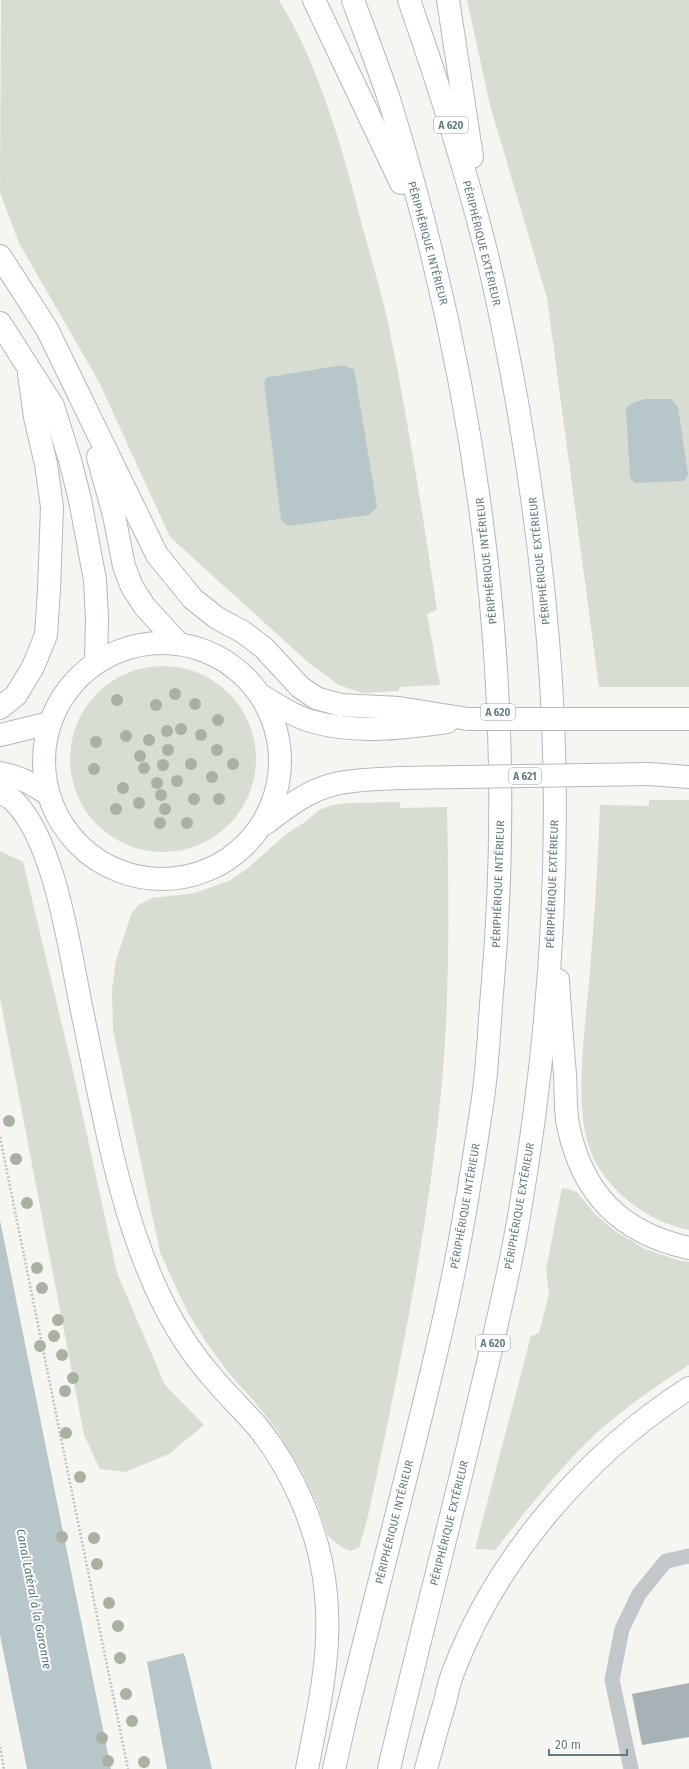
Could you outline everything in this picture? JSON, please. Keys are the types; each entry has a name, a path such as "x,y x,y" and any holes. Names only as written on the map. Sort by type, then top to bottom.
{"highway":[{"path":"314,0 377,130 431,250"},
{"name":"PÉRIPHÉRIQUE INTÉRIEUR","path":"334,1769 444,1319 469,1186 484,1093 496,951 501,845 500,743 495,640 483,523 470,437 451,334 431,250 388,97 353,0"},
{"name":"PÉRIPHÉRIQUE EXTÉRIEUR","path":"389,1769 414,1660 499,1315 517,1226 540,1077 553,909 554,812 551,682 543,590 526,452 508,351 486,253 460,156 431,61 409,0"},
{"path":"448,0 486,253"},
{"path":"0,256 47,329 157,555 193,598 217,618 243,632 264,648 300,687 316,698 399,718 689,719"},
{"path":"0,323 53,406 70,460 80,500 95,580 97,618 96,663"},
{"path":"0,708 16,695 33,667 46,635 52,507 46,464 35,417 29,369"},
{"path":"84,406 114,515 124,566 132,587 145,607 180,644"},
{"path":"151,643 180,644 204,650 226,661 246,676 262,696 274,720 279,741 281,775 274,802 262,826 239,852 211,869 178,878 145,878 112,869 84,850 62,825 48,794 44,771 44,746 50,723 61,700 73,684 96,663 122,649 151,643"},
{"path":"262,696 293,714 313,722 336,727 364,729 399,718"},
{"path":"0,735 50,723"},
{"path":"0,772 14,775 30,782 48,794"},
{"name":"A 621","path":"262,826 289,806 316,791 334,784 352,781 400,778 656,775 689,776"},
{"path":"0,793 12,799 31,824 53,876 107,1129 128,1211 147,1268 166,1309 187,1344 212,1377 257,1426 286,1469 306,1510 320,1560 326,1595 326,1647 320,1701 307,1769"},
{"path":"553,909 568,1123 573,1149 583,1174 604,1204 634,1228 668,1244 689,1248"},
{"path":"426,1769 453,1670 475,1622 493,1590 530,1533 566,1492 612,1448 667,1402 689,1388"}],"lane":[{"path":"631,1769 612,1680 622,1630 639,1594 666,1561 689,1556"}],"path":[{"path":"0,1137 128,1769"},
{"path":"0,1747 4,1769"}],"shaded area":[{"path":"1,0 279,0 307,53 329,111 348,171 386,315 409,433 437,610 427,614 440,685 399,687 399,691 362,693 339,685 310,664 170,537 99,382 19,243 0,192","holes":["343,365 354,369 267,377"]},
{"path":"467,0 689,0 689,687 599,687 547,298 490,105"},
{"path":"163,666 190,670 207,677 222,687 235,700 245,715 252,732 256,759 252,786 245,803 235,818 222,831 207,841 190,848 163,852 136,848 119,841 104,831 91,818 81,803 74,786 70,759 74,732 81,715 91,700 104,687 119,677 136,670"},
{"path":"649,800 689,800 689,1230 659,1220 644,1212 618,1192 607,1180 591,1152 583,1114 581,1092 583,1046 594,917 600,805 649,806"},
{"path":"400,802 400,808 447,807 448,950 444,1058 428,1200 401,1358 368,1516 359,1548 350,1551 343,1548 328,1536 317,1504 302,1471 278,1432 259,1407 228,1372 206,1342 187,1311 160,1252 113,1030 112,990 116,960 131,915 138,905 152,898 195,893 231,880 248,868 285,835 305,822 319,810 332,805 348,803"},
{"path":"0,851 23,862 73,1071 117,1273 165,1385 204,1425 169,1454 125,1472 100,1469 84,1435 0,998"},
{"path":"562,1188 577,1192 595,1214 615,1231 645,1249 677,1260 689,1262 689,1365 633,1403 587,1442 546,1487 495,1550 475,1549 531,1336 539,1333 549,1294 546,1270"}],"water":[{"path":"343,365 354,369 377,507 369,515 288,526 281,520 264,382 267,377"},
{"path":"645,399 671,399 678,407 688,475 684,481 635,483 630,478 626,408 633,403"},
{"name":"Canal Latéral à la Garonne","path":"0,1220 111,1769 27,1769 0,1635"},
{"path":"183,1653 185,1656 212,1769 167,1769 147,1662"}],"building":[{"path":"689,1683 689,1737 642,1745 632,1694"}]}
